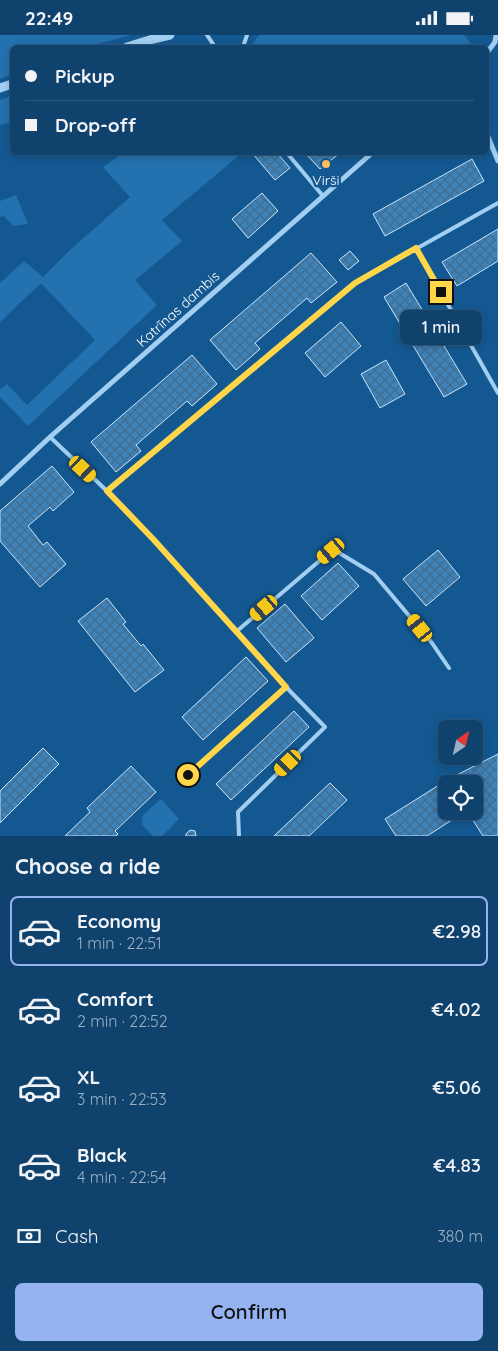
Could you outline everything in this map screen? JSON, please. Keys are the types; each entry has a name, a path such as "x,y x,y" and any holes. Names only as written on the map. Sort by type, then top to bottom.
{"street":[{"path":"133,45 170,35"},
{"path":"489,50 495,42 496,35"},
{"path":"489,139 498,161"},
{"name":"Katrīnas dambis","path":"0,484 50,437 370,155"}],"lane":[{"path":"289,155 323,196"},
{"path":"107,491 355,283 498,203"},
{"path":"416,248 498,393"},
{"path":"50,437 107,491 154,540 286,687 325,727 238,812 239,836"},
{"path":"237,631 331,551 336,551 374,574 432,643 449,668"},
{"path":"188,775 286,687"}],"shaded area":[{"path":"0,35 130,35 94,45 10,45 10,75 0,79"},
{"path":"259,35 464,35 471,44 471,45 252,45"},
{"path":"10,97 10,122 1,125 0,123 0,100"},
{"path":"120,155 240,155 162,220 182,241 135,280 157,305 28,426 0,397 0,390 7,384 27,405 95,340 41,283 0,322 0,283 24,261 43,277 70,250 130,197 103,167"},
{"path":"16,195 28,224 13,226 4,216 0,217 0,201"},
{"path":"161,799 179,819 162,836 153,836 142,825 143,815"}],"building":[{"path":"254,155 279,155 290,168 275,180"},
{"path":"307,155 338,155 320,169"},
{"path":"472,159 484,181 385,236 373,214"},
{"path":"262,193 278,211 248,238 232,219"},
{"path":"498,229 498,261 457,286 442,262"},
{"path":"350,251 359,261 348,270 339,260"},
{"path":"311,253 337,282 311,303 307,298 255,343 260,349 236,370 210,340"},
{"path":"406,283 467,384 444,397 384,297"},
{"path":"341,322 361,346 325,377 305,353"},
{"path":"192,355 217,384 192,406 187,401 136,445 141,451 116,472 91,442"},
{"path":"386,360 405,394 380,408 361,374"},
{"path":"52,466 74,492 53,511 50,507 28,526 43,545 47,542 66,564 40,587 0,541 0,511"},
{"path":"438,550 460,577 426,606 403,579"},
{"path":"338,563 359,586 322,620 301,596"},
{"path":"107,598 126,622 123,624 141,646 143,644 164,670 135,692 78,621"},
{"path":"285,604 314,638 286,662 257,628"},
{"path":"246,657 268,681 203,740 182,717"},
{"path":"294,711 309,727 231,800 216,784"},
{"path":"43,748 59,764 0,823 0,791"},
{"path":"498,754 498,836 483,836 473,820 483,820 483,775 457,775 476,765 483,765 483,762"},
{"path":"131,766 156,792 115,831 118,834 116,836 65,836 90,812 87,808"},
{"path":"330,783 347,800 309,836 274,836"},
{"path":"438,786 438,820 452,820 427,836 396,836 385,819"},
{"path":"190,830 195,831 196,836 186,836"}],"place":[{"name":"Virši","path":"326,164"}],"route":[{"path":"188,775 286,687 154,540 107,491 355,283 416,248 441,292"}]}
